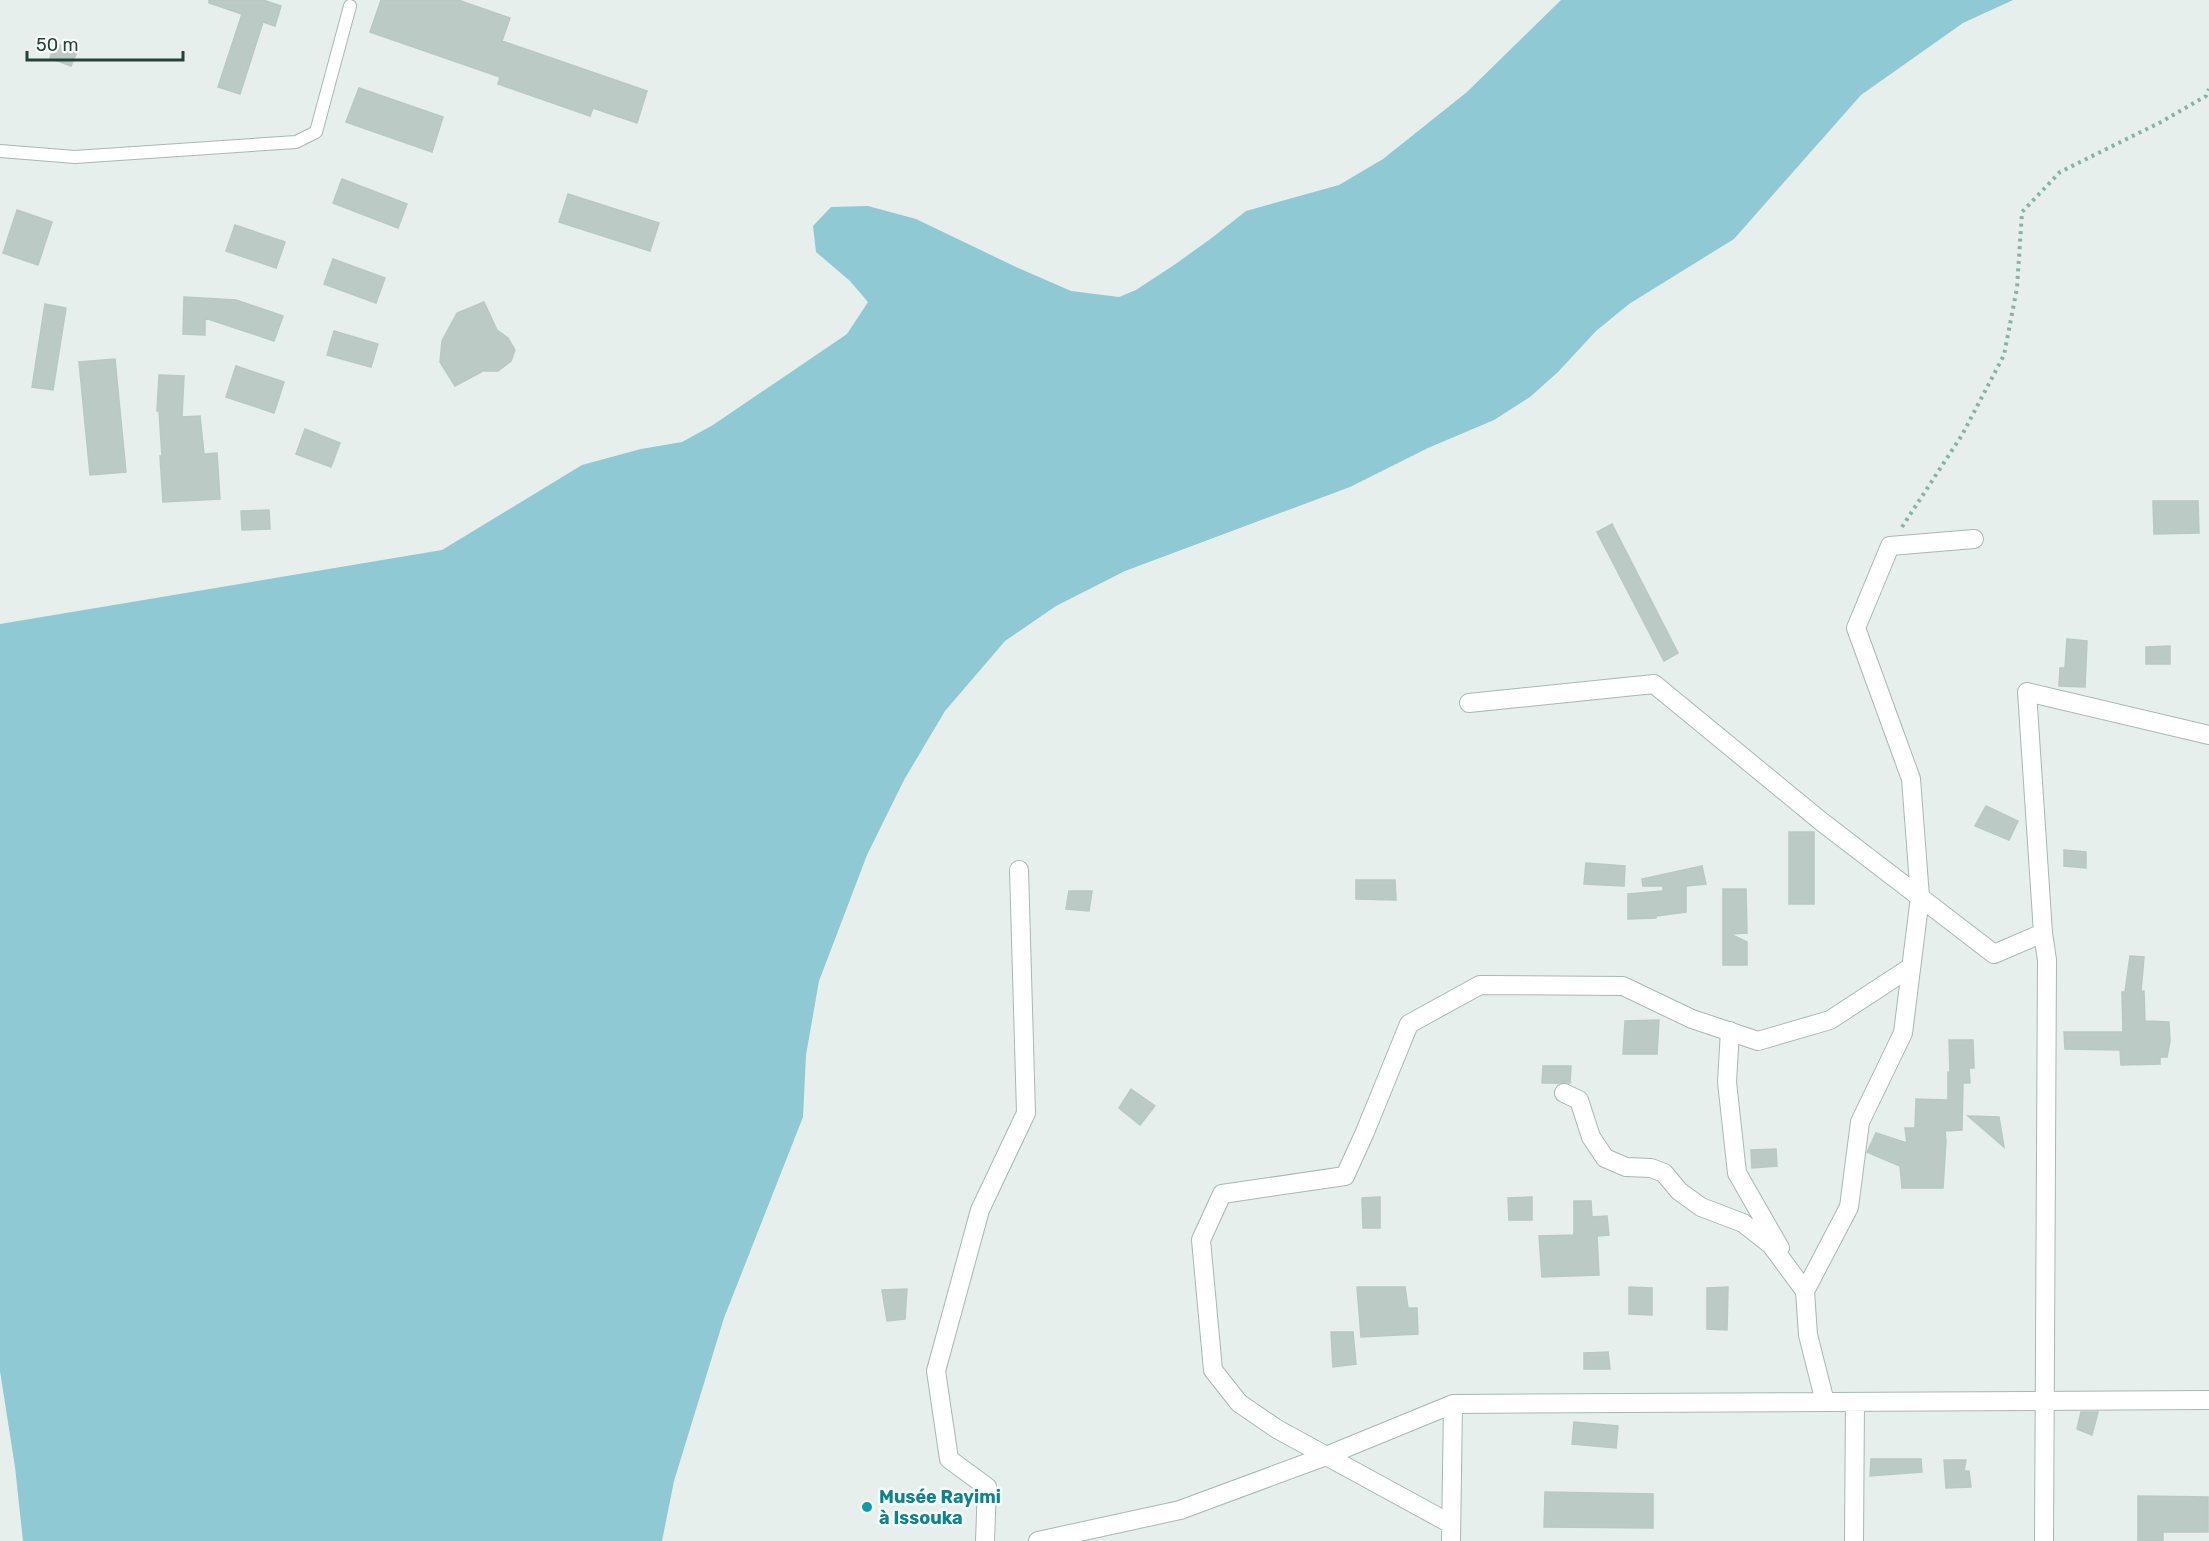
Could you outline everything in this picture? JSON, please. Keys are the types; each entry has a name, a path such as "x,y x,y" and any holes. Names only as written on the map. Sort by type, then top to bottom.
{"street":[{"path":"1805,1291 1849,1207 1860,1122 1903,1033 1920,897 1911,779 1856,628 1890,546 1974,539"},
{"path":"1469,703 1654,684 1822,822 1994,954 2043,933"},
{"path":"2044,1541 2047,960 2043,933 2027,692 2209,735"},
{"path":"985,1541 987,1487 949,1459 936,1371 980,1210 1026,1113 1019,870"},
{"path":"1451,1532 1277,1429 1239,1403 1213,1370 1202,1240 1222,1194 1346,1176 1409,1024 1480,985 1623,986 1692,1019 1758,1041 1830,1020 1911,968"},
{"path":"1730,1031 1727,1082 1737,1173 1805,1291 1808,1335 1825,1402"},
{"path":"1563,1093 1579,1100 1591,1137 1605,1158 1626,1167 1651,1168 1664,1173 1679,1191 1701,1208 1743,1223 1771,1245 1805,1291"},
{"path":"1038,1541 1180,1510 1326,1456 1453,1404 2209,1400"},
{"path":"1854,1402 1854,1541"},
{"path":"1451,1532 1453,1404"}],"lane":[{"path":"0,151 75,157 296,142 316,132 350,6"}],"path":[{"path":"1890,546 1962,435 2004,355 2017,288 2022,212 2060,172 2161,122 2206,96 2209,89"}],"water":[{"path":"1561,0 2013,0 1963,23 1861,95 1734,239 1629,304 1596,331 1558,372 1530,397 1494,420 1428,448 1350,487 1125,571 1056,606 1005,641 945,711 904,780 867,855 819,981 806,1055 803,1117 724,1318 674,1481 662,1541 23,1541 15,1467 0,1371 0,624 442,550 582,465 641,449 682,442 713,425 847,334 868,302 850,281 816,252 813,226 831,207 868,206 916,219 1071,291 1119,297 1136,290 1177,263 1246,211 1339,185 1383,159 1467,92"}],"building":[{"path":"209,0 263,0 281,6 275,26 263,22 240,94 218,87 242,14 209,3"},
{"path":"381,0 458,0 510,18 502,41 647,91 637,123 593,108 590,116 498,84 500,77 370,32"},
{"path":"55,43 77,52 71,66 50,58"},
{"path":"359,88 443,117 432,152 346,122"},
{"path":"342,179 407,204 398,228 333,203"},
{"path":"568,194 659,223 650,251 559,222"},
{"path":"17,210 52,222 38,265 3,253"},
{"path":"235,225 285,242 276,268 226,251"},
{"path":"333,259 385,278 376,303 324,284"},
{"path":"184,297 236,300 283,316 274,341 205,318 205,335 183,334"},
{"path":"484,302 497,330 508,338 515,350 511,361 498,371 483,371 455,386 440,362 442,341 457,313"},
{"path":"45,304 66,308 53,390 32,387"},
{"path":"334,331 378,344 371,367 327,355"},
{"path":"115,359 126,472 90,475 79,362"},
{"path":"236,366 284,382 274,413 226,397"},
{"path":"159,375 184,376 182,417 200,416 204,454 217,453 220,499 163,502 160,456 162,456 159,411 157,411"},
{"path":"305,429 340,443 331,467 296,454"},
{"path":"2153,501 2198,501 2199,533 2154,534"},
{"path":"269,510 270,529 242,530 241,511"},
{"path":"1612,524 1678,653 1664,661 1597,532"},
{"path":"2067,639 2087,641 2085,687 2059,686 2060,668 2065,668"},
{"path":"2170,646 2170,664 2146,664 2146,647"},
{"path":"1986,806 2018,821 2009,840 1975,826"},
{"path":"1789,832 1814,832 1814,904 1789,904"},
{"path":"2064,850 2086,852 2086,868 2064,866"},
{"path":"1586,863 1625,866 1624,886 1584,884"},
{"path":"1702,866 1706,884 1686,886 1686,912 1656,916 1656,918 1628,919 1628,894 1663,891 1663,886 1643,886 1642,879"},
{"path":"1356,880 1395,880 1396,900 1356,899"},
{"path":"1723,889 1746,889 1747,933 1730,934 1747,942 1747,965 1723,965"},
{"path":"1069,891 1092,891 1089,911 1066,909"},
{"path":"2130,956 2144,957 2141,991 2144,991 2145,1021 2169,1022 2170,1041 2167,1057 2160,1057 2160,1064 2121,1065 2120,1050 2065,1049 2064,1032 2123,1032 2122,992 2125,992"},
{"path":"1659,1020 1657,1054 1623,1054 1625,1021"},
{"path":"1949,1040 1973,1040 1974,1068 1969,1068 1970,1083 1963,1083 1962,1130 1945,1131 1943,1188 1902,1188 1900,1166 1867,1152 1876,1133 1907,1143 1905,1128 1915,1128 1916,1099 1948,1100"},
{"path":"1543,1066 1571,1066 1570,1083 1542,1083"},
{"path":"1131,1089 1155,1106 1140,1125 1119,1108"},
{"path":"1968,1116 1999,1117 2004,1147"},
{"path":"1776,1149 1777,1166 1752,1168 1751,1150"},
{"path":"1380,1197 1380,1228 1363,1228 1362,1198"},
{"path":"1532,1197 1532,1220 1509,1220 1508,1198"},
{"path":"1574,1201 1591,1201 1592,1217 1607,1216 1609,1235 1597,1236 1599,1275 1542,1277 1539,1236 1574,1235"},
{"path":"1357,1287 1405,1287 1408,1308 1417,1308 1418,1334 1361,1337"},
{"path":"1629,1287 1652,1288 1652,1315 1629,1314"},
{"path":"1728,1287 1727,1330 1707,1329 1707,1288"},
{"path":"907,1289 905,1319 887,1321 882,1290"},
{"path":"1331,1332 1353,1332 1356,1364 1333,1367"},
{"path":"1608,1352 1610,1369 1584,1369 1584,1353"},
{"path":"2081,1412 2098,1412 2092,1435 2077,1429"},
{"path":"1574,1422 1618,1426 1616,1448 1572,1444"},
{"path":"1871,1459 1921,1459 1922,1472 1870,1476"},
{"path":"1944,1460 1966,1460 1964,1471 1969,1471 1971,1487 1946,1488"},
{"path":"1545,1492 1653,1494 1653,1528 1544,1527"},
{"path":"2138,1496 2208,1497 2208,1532 2163,1532 2163,1541 2138,1541"}],"place":[{"name":"Musée Rayimi à Issouka","path":"867,1507"}]}
